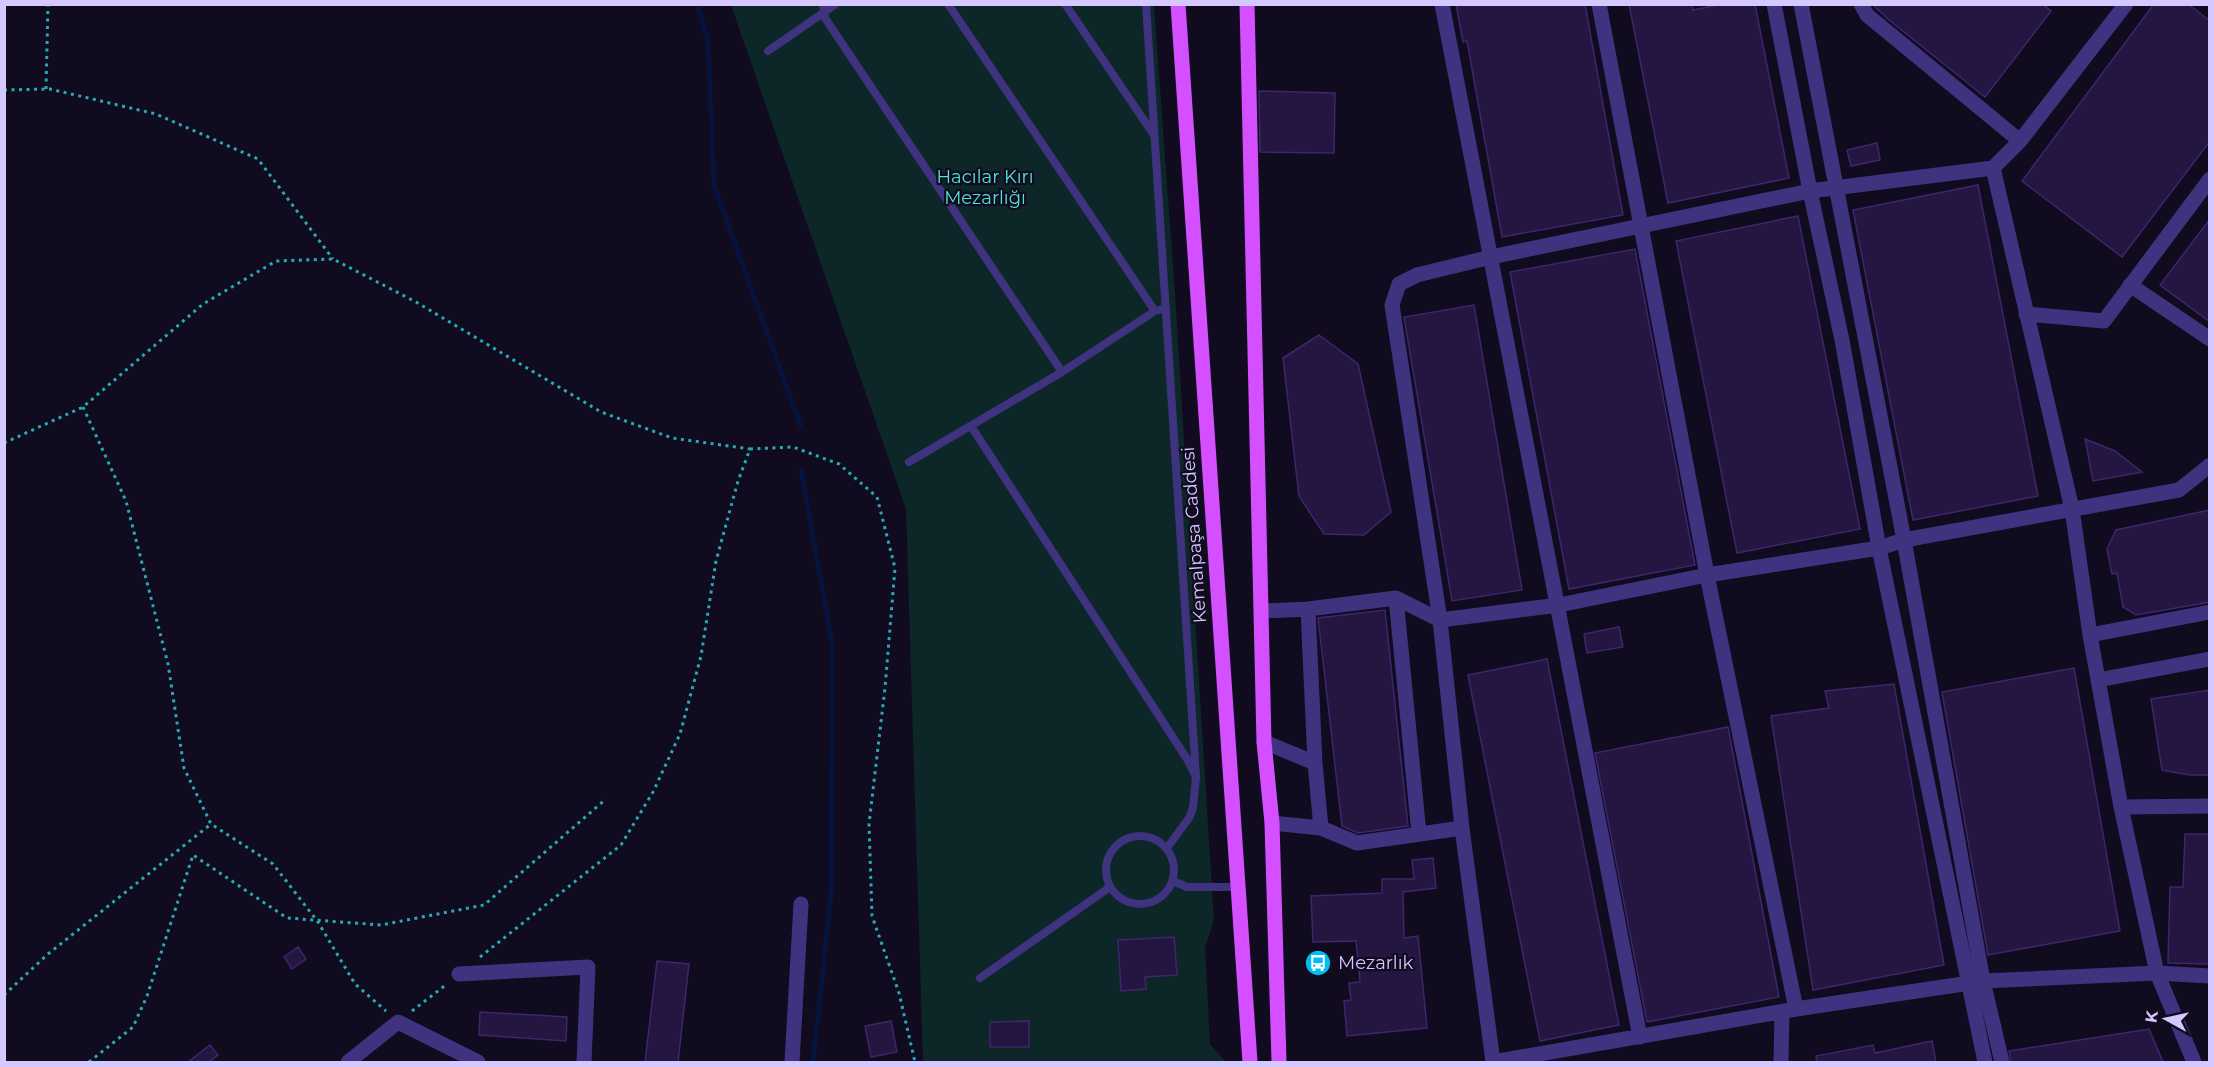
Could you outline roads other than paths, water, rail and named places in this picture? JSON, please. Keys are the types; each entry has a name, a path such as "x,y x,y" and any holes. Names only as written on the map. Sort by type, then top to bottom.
{"main road":[{"name":"Kemalpaşa Caddesi","path":"1178,4 1250,1062"},
{"path":"1247,4 1264,742 1272,823 1279,1062"}],"street":[{"path":"1442,4 1640,1037"},
{"path":"1599,4 1789,1010 1781,1062"},
{"path":"1774,4 1810,191 1842,340 1879,548 1967,984 1985,1062"},
{"path":"1801,4 1904,540 1983,981 2002,1062"},
{"path":"1861,4 1867,15 2020,141"},
{"path":"2126,4 2020,141 1993,168 1810,191 1491,257 1418,275 1399,284 1392,305 1440,620 1462,828 1493,1062 1789,1010 1983,981 2157,974 2210,976"},
{"path":"1993,168 2072,509 2090,635 2121,807 2157,974 2194,1062"},
{"path":"2026,314 2104,321 2210,179"},
{"path":"2130,285 2210,339"},
{"path":"1262,611 1308,609 1395,598 1440,620 1559,605 1707,575 1879,548 1904,540 2179,490 2210,465"},
{"path":"1395,598 1419,834"},
{"path":"1308,609 1315,763 1321,828"},
{"path":"2090,635 2210,612"},
{"path":"2098,680 2210,659"},
{"path":"1264,742 1315,763"},
{"path":"2121,807 2210,806"},
{"path":"1272,823 1321,828 1357,843 1462,828"},
{"path":"792,1062 801,904"},
{"path":"459,974 588,967 584,1062"},
{"path":"348,1062 398,1022 478,1062"}],"lane":[{"path":"768,51 824,8 836,4"},
{"path":"948,4 1155,311"},
{"path":"1065,4 1154,135"},
{"path":"1146,4 1196,777 1193,808 1167,848"},
{"path":"824,8 825,18 1062,372"},
{"path":"909,462 1062,372 1155,311 1166,308"},
{"path":"971,426 1187,759 1196,777"},
{"path":"1148,836 1167,848 1172,858 1173,881 1168,891 1160,899 1138,904 1127,902 1110,888 1106,866 1109,855 1125,839 1148,836"},
{"path":"1173,881 1187,886 1238,887"},
{"path":"981,978 1110,888"}],"waterway":[{"path":"697,4 708,41 714,185 801,427"},
{"path":"801,470 832,643 831,895 813,1062"}],"place":[{"name":"Mezarlık","path":"1318,963"}],"park label":[{"name":"Hacılar Kırı Mezarlığı","path":"985,187"}]}
